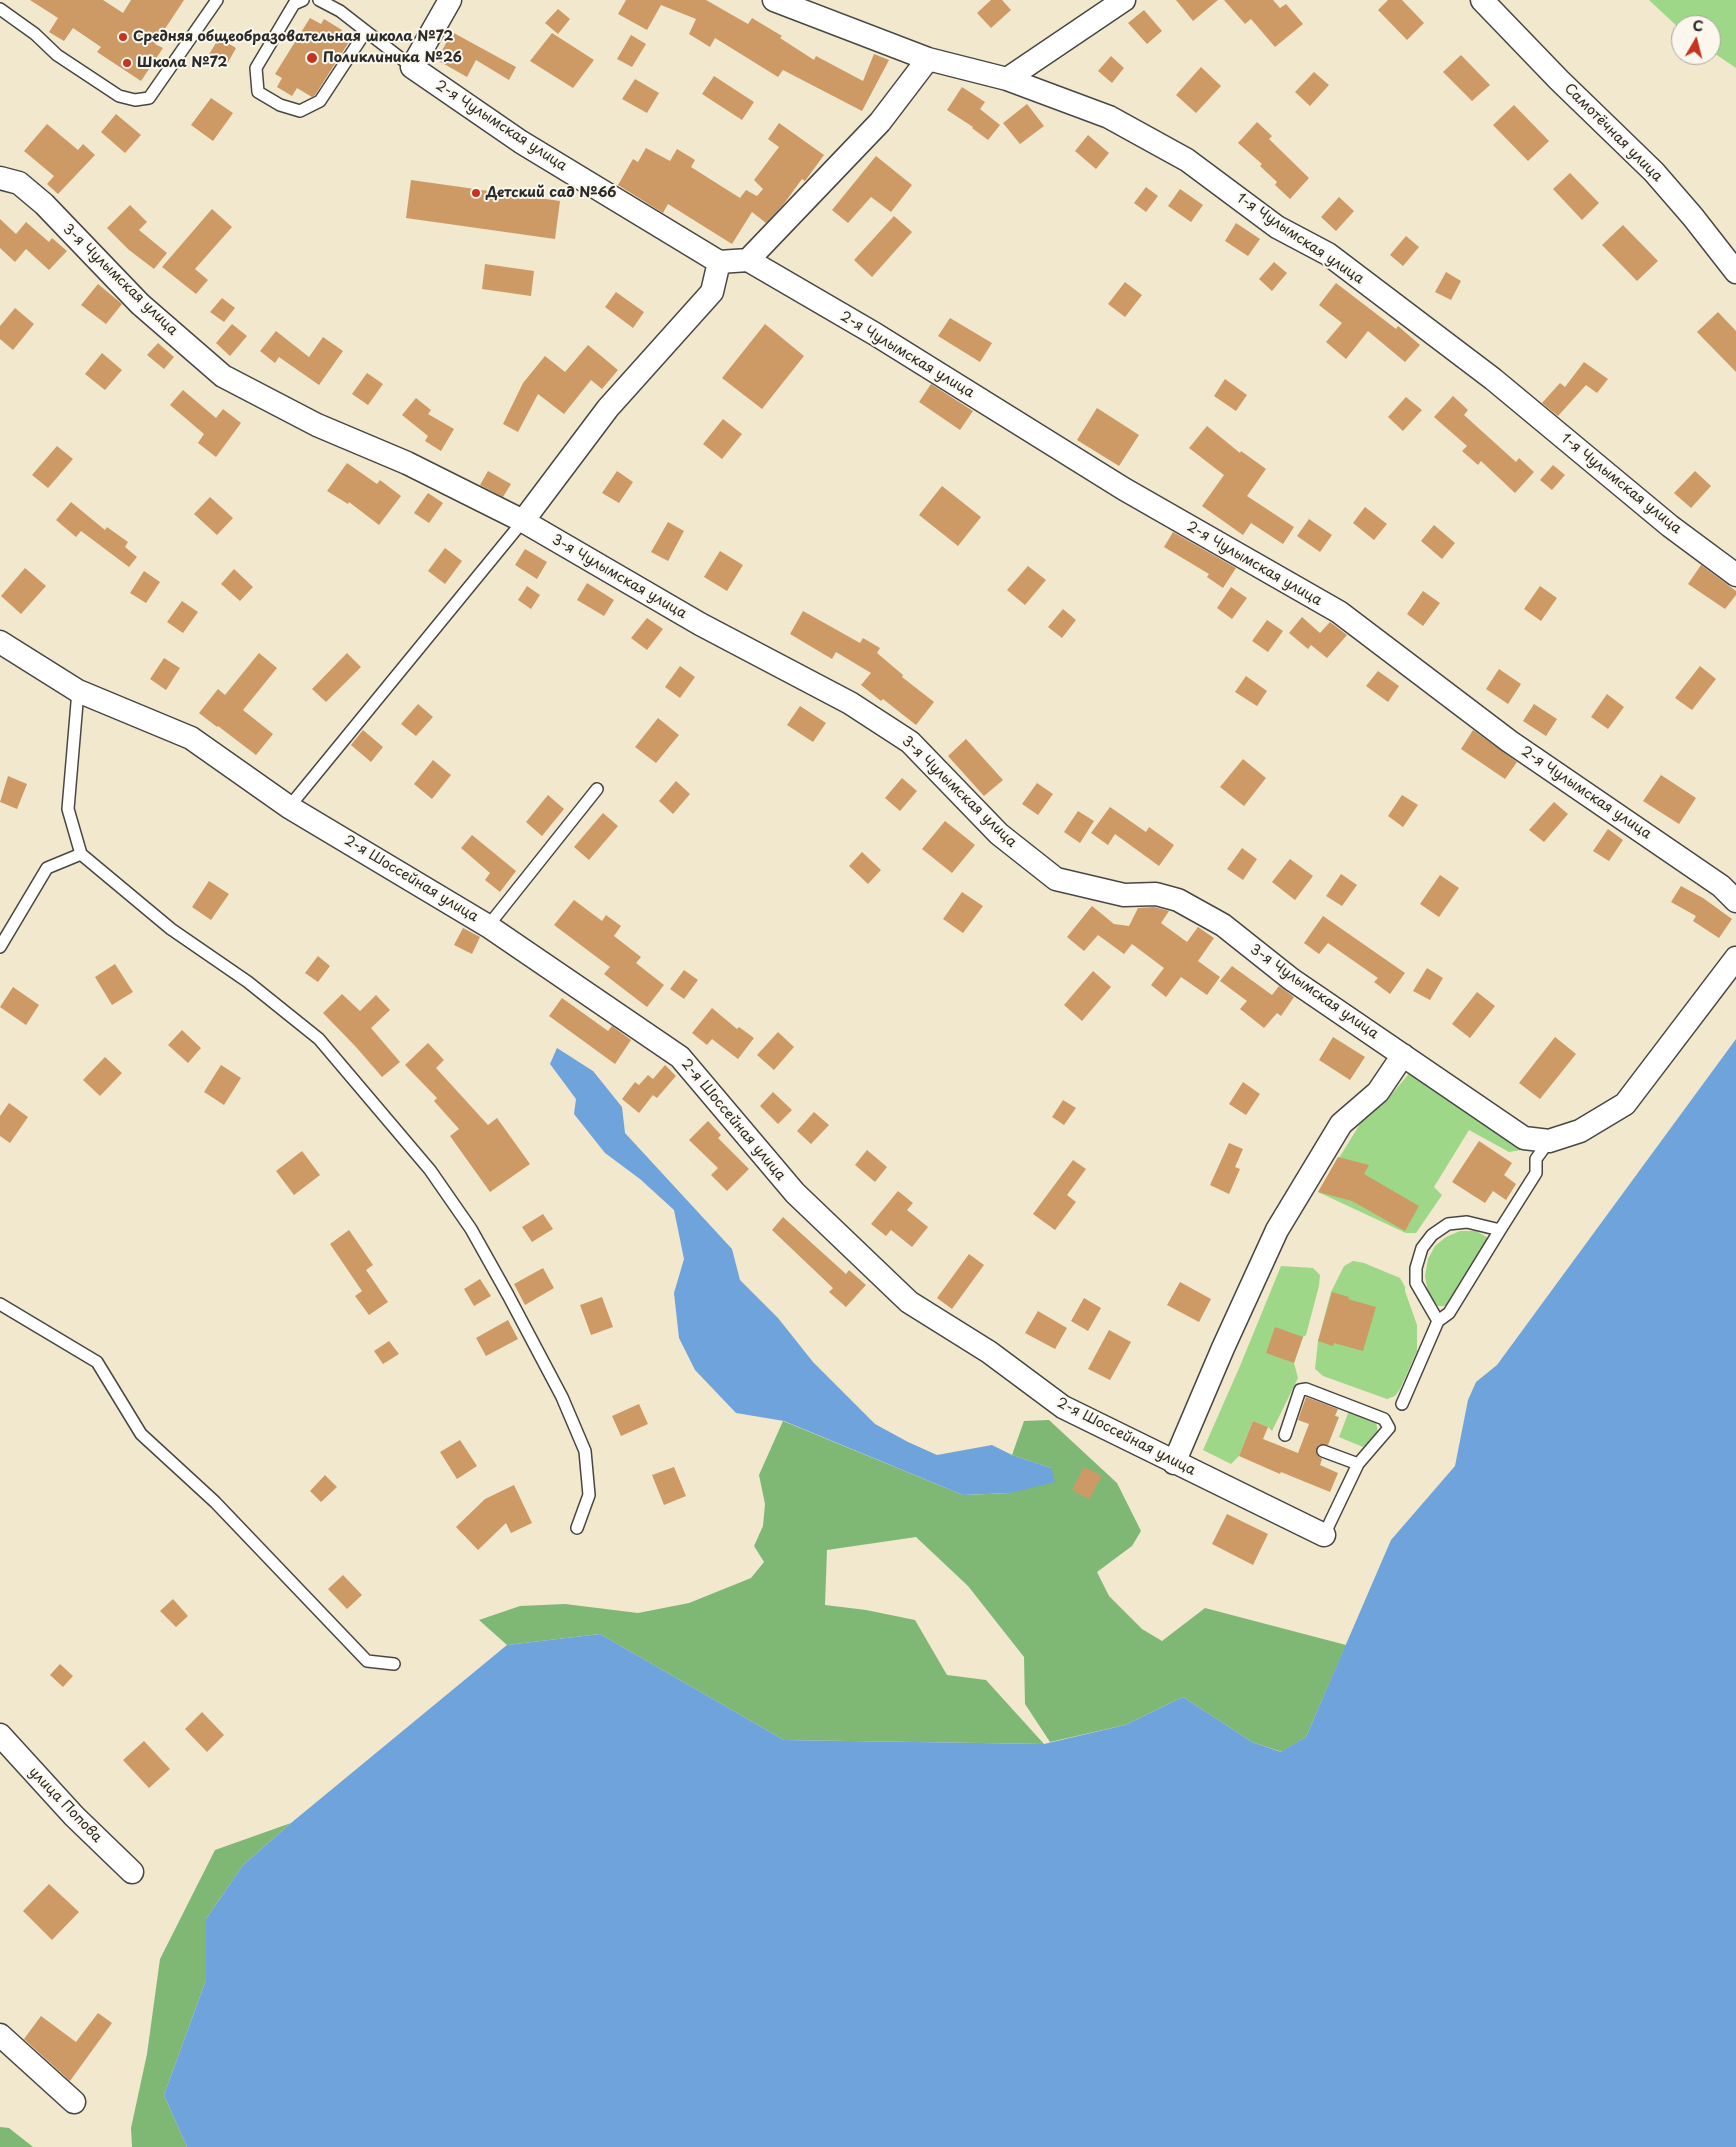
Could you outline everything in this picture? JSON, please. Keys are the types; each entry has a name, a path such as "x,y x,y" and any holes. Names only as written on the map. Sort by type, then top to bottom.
{"street":[{"path":"412,67 450,0"},
{"name":"1-я Чулымская улица","path":"774,0 928,59 1007,79 1109,117 1187,160 1276,227 1328,254 1494,379 1670,526 1736,575"},
{"path":"1007,79 1124,0"},
{"name":"Самотёчная улица","path":"1482,0 1559,80 1654,172 1694,217 1736,272"},
{"path":"523,521 608,408 712,292 719,262 748,260 880,122 928,59"},
{"name":"2-я Чулымская улица","path":"412,67 521,142 719,262"},
{"name":"3-я Чулымская улица","path":"0,178 19,183 44,204 140,304 224,376 317,425 407,463 523,521 700,624 850,703 910,742 999,834 1056,879 1124,896 1156,894 1178,900 1223,925 1292,979 1524,1138 1549,1141 1580,1131 1625,1104 1736,958"},
{"name":"2-я Чулымская улица","path":"748,260 876,334 1124,489 1339,612 1509,741 1721,886 1736,901"},
{"name":"2-я Шоссейная улица","path":"0,642 78,691 191,738 289,807 488,926 680,1057 796,1193 909,1302 990,1352 1063,1407 1324,1535"},
{"path":"1174,1463 1222,1348 1278,1230 1341,1124 1378,1092 1403,1054"},
{"name":"улица Попова","path":"0,1735 74,1816 132,1872"},
{"path":"0,2035 74,2102"}],"lane":[{"path":"0,9 35,34 57,56 119,96 135,100 149,98 217,0"},
{"path":"303,0 294,4 256,68 258,92 280,105 300,111 320,101 366,30"},
{"path":"319,0 340,11 412,67"},
{"path":"289,807 523,521"},
{"path":"78,691 68,809 81,854 171,928 248,982 318,1040 430,1170 471,1229 508,1295 562,1397 585,1451 589,1496 577,1528"},
{"path":"488,926 597,789"},
{"path":"0,947 47,868 81,854"},
{"path":"1402,1404 1438,1321 1449,1313 1536,1173 1536,1159 1549,1141"},
{"path":"1438,1321 1416,1283 1416,1268 1422,1248 1432,1235 1448,1224 1468,1222 1500,1230"},
{"path":"0,1304 97,1362 141,1434 215,1502 367,1661 394,1664"},
{"path":"1285,1435 1300,1390 1306,1389 1384,1419 1389,1428 1358,1464 1324,1535"},
{"path":"1323,1451 1358,1464"}],"green space":[{"path":"1649,0 1736,0 1736,68 1721,58 1721,15 1671,15 1671,21"},
{"path":"1412,1070 1521,1150 1509,1152 1469,1130 1434,1187 1442,1195 1416,1233 1406,1233 1318,1192 1360,1124 1385,1102"},
{"path":"1460,1231 1476,1231 1490,1239 1446,1306 1438,1306 1431,1300 1428,1292 1425,1276 1428,1259 1435,1246 1446,1237"},
{"path":"1353,1261 1364,1263 1400,1278 1405,1287 1417,1325 1417,1351 1400,1389 1395,1396 1387,1399 1323,1376 1315,1369 1318,1341 1331,1292 1344,1266"},
{"path":"1281,1266 1313,1268 1320,1275 1319,1286 1306,1335 1303,1337 1294,1363 1298,1378 1272,1431 1268,1427 1253,1421 1239,1456 1231,1464 1203,1450"},
{"path":"1349,1411 1376,1422 1378,1433 1372,1442 1363,1447 1339,1437"},
{"path":"1049,1420 1117,1483 1141,1531 1132,1546 1097,1572 1109,1596 1142,1629 1162,1641 1205,1608 1346,1645 1306,1737 1282,1752 1252,1742 1183,1697 1125,1725 1050,1742 1025,1704 1024,1657 968,1586 916,1537 827,1550 825,1605 866,1610 915,1620 947,1675 986,1680 1044,1744 784,1740 600,1634 507,1645 479,1620 520,1606 565,1604 638,1613 689,1603 751,1578 764,1562 754,1546 763,1526 765,1504 759,1475 783,1421 963,1495 1010,1493 1051,1468 1012,1455 1024,1421"},
{"path":"291,1823 243,1865 206,1919 206,1980 164,2095 187,2147 132,2147 131,2128 147,2054 160,1959 215,1850"},
{"path":"0,2127 9,2128 33,2147 0,2147"}],"water":[{"path":"1736,1039 1736,2147 187,2147 164,2095 206,1980 206,1919 243,1865 291,1823 507,1645 600,1634 784,1740 1044,1744 1125,1725 1183,1697 1252,1742 1281,1752 1306,1737 1391,1540 1455,1466 1468,1400 1476,1382 1497,1365"},
{"path":"557,1048 593,1071 622,1107 625,1133 732,1249 740,1280 778,1318 813,1362 875,1424 937,1455 992,1445 1012,1455 1051,1468 1055,1482 1010,1493 963,1495 784,1421 736,1413 695,1370 679,1338 674,1293 684,1259 674,1210 640,1179 605,1153 574,1114 576,1099 550,1064"}],"building":[{"name":"Средняя общеобразовательная школа №72","path":"30,0 103,0 123,13 131,0 184,0 155,44 163,48 141,81 97,52 101,47 73,28 64,41 49,32 58,18"},
{"path":"626,0 706,0 748,24 752,18 782,36 780,38 814,60 816,56 863,81 874,54 889,60 862,111 783,70 778,77 715,38 710,47 689,34 696,19 661,5 647,30 618,14"},
{"path":"991,0 1002,0 1011,10 991,28 977,13"},
{"path":"1176,0 1218,0 1193,21"},
{"path":"1224,0 1273,0 1280,8 1286,4 1303,24 1275,47 1251,19 1245,24"},
{"path":"1388,0 1402,0 1424,23 1407,40 1378,10"},
{"path":"558,9 570,19 558,34 545,23"},
{"path":"1144,10 1162,31 1147,44 1128,23"},
{"name":"Поликлиника №26","path":"310,18 321,24 324,19 342,30 339,36 349,42 315,95 312,97 297,88 292,96 277,87 282,78 275,74"},
{"path":"452,32 516,67 509,80 476,60 467,77 437,60"},
{"path":"552,33 594,60 573,88 530,61"},
{"path":"631,35 646,44 632,67 617,59"},
{"path":"219,38 236,48 226,66 208,56"},
{"path":"1461,55 1490,85 1472,101 1443,72"},
{"path":"1111,56 1124,68 1112,83 1098,71"},
{"path":"1201,67 1221,86 1196,113 1176,95"},
{"path":"1314,72 1329,85 1310,106 1295,92"},
{"path":"714,76 754,102 742,120 702,94"},
{"path":"635,79 659,93 647,113 622,99"},
{"path":"962,87 985,102 980,109 1000,125 988,140 973,127 947,110"},
{"path":"211,98 233,113 213,141 191,125"},
{"path":"1027,104 1044,126 1020,144 1003,123"},
{"path":"1514,105 1549,141 1528,161 1493,125"},
{"path":"116,114 141,135 125,153 101,132"},
{"path":"1257,122 1272,136 1269,139 1309,178 1290,199 1275,185 1277,182 1260,166 1262,164 1238,143"},
{"path":"779,123 824,155 805,181 802,179 783,205 766,223 752,212 732,244 668,204 663,213 618,185 633,159 638,162 646,148 670,161 677,149 695,160 691,167 740,198 746,190 757,196 763,189 754,180 779,147 768,139"},
{"path":"47,124 78,150 83,144 95,155 58,194 47,184 54,176 24,151"},
{"path":"1088,135 1109,153 1096,169 1075,151"},
{"path":"876,156 912,185 891,212 871,197 848,223 832,210"},
{"path":"1570,173 1599,203 1582,220 1553,189"},
{"path":"411,180 560,201 555,239 406,218"},
{"path":"1146,187 1158,196 1146,212 1134,203"},
{"path":"1180,189 1203,205 1191,222 1168,206"},
{"path":"1339,197 1354,211 1336,231 1321,217"},
{"path":"130,205 147,222 139,230 167,253 154,269 129,250 107,228"},
{"path":"212,209 232,227 195,269 208,280 196,294 162,267"},
{"path":"894,216 912,232 872,277 854,260"},
{"path":"0,219 16,234 26,222 49,242 52,238 67,251 49,270 26,249 15,262 0,248"},
{"path":"1236,223 1260,239 1248,256 1225,241"},
{"path":"1623,225 1658,261 1637,281 1602,245"},
{"path":"1406,236 1419,247 1403,266 1390,255"},
{"path":"1274,262 1287,273 1272,291 1259,279"},
{"path":"485,264 534,271 531,296 482,289"},
{"path":"1446,272 1461,281 1451,300 1435,292"},
{"path":"1125,282 1142,295 1125,317 1108,304"},
{"path":"1336,283 1396,329 1398,326 1420,345 1405,362 1368,331 1346,359 1326,342 1342,323 1319,305"},
{"path":"98,284 122,304 106,324 81,305"},
{"path":"616,292 644,312 633,328 605,307"},
{"path":"222,298 235,308 224,322 210,312"},
{"path":"15,308 34,324 13,350 0,339 0,326"},
{"path":"1718,312 1736,331 1736,372 1697,332"},
{"path":"950,318 992,343 980,362 938,336"},
{"path":"232,324 247,336 230,356 216,343"},
{"path":"765,324 804,356 762,409 722,378"},
{"path":"276,331 309,357 323,337 343,351 319,385 279,357 275,363 260,351"},
{"path":"158,343 174,357 164,369 147,355"},
{"path":"588,345 618,370 602,389 591,380 564,414 538,394 518,432 503,424 523,383 545,356 565,372"},
{"path":"102,353 122,370 105,390 85,374"},
{"path":"1584,362 1608,379 1597,393 1586,385 1558,416 1542,403 1560,383 1565,387"},
{"path":"367,373 383,384 368,405 352,394"},
{"path":"1225,379 1247,395 1236,411 1214,396"},
{"path":"931,384 973,411 960,430 919,402"},
{"path":"183,390 216,418 223,409 241,423 216,457 198,443 204,434 170,405"},
{"path":"1453,396 1468,410 1464,415 1516,462 1519,458 1534,472 1515,493 1481,461 1478,465 1462,451 1467,446 1434,417"},
{"path":"1406,397 1422,410 1403,431 1388,417"},
{"path":"416,398 431,410 428,414 454,429 441,451 425,441 428,436 402,415"},
{"path":"1097,408 1139,435 1119,466 1077,440"},
{"path":"723,419 742,434 722,459 703,444"},
{"path":"1207,426 1240,453 1241,451 1266,469 1247,496 1294,527 1283,544 1251,523 1243,535 1202,506 1224,475 1189,448"},
{"path":"57,446 73,459 48,488 32,475"},
{"path":"347,463 377,484 380,480 401,496 379,525 349,502 348,504 327,491"},
{"path":"1553,465 1565,475 1552,490 1540,480"},
{"path":"488,471 511,484 503,497 480,485"},
{"path":"617,471 633,482 619,503 602,493"},
{"path":"1695,471 1711,486 1691,508 1674,493"},
{"path":"942,486 981,517 958,546 919,515"},
{"path":"428,493 443,503 429,523 414,513"},
{"path":"210,497 233,518 217,535 194,514"},
{"path":"71,502 105,530 107,527 128,542 125,547 137,557 129,567 81,531 76,537 56,520"},
{"path":"1365,507 1387,524 1374,540 1353,523"},
{"path":"1309,519 1332,535 1320,552 1297,536"},
{"path":"668,522 684,531 668,561 651,552"},
{"path":"1434,525 1455,543 1442,559 1421,541"},
{"path":"1173,532 1236,568 1223,588 1207,577 1209,574 1164,547"},
{"path":"445,548 462,561 445,584 428,571"},
{"path":"525,549 547,562 537,579 515,565"},
{"path":"720,551 743,565 727,591 704,577"},
{"path":"1701,565 1736,591 1736,595 1725,609 1688,584"},
{"path":"1028,566 1046,580 1025,605 1007,590"},
{"path":"25,568 46,586 21,614 1,596"},
{"path":"234,569 253,587 240,601 221,584"},
{"path":"144,571 160,582 146,603 130,593"},
{"path":"587,583 614,600 604,616 577,600"},
{"path":"527,586 540,595 531,609 518,600"},
{"path":"1540,586 1557,598 1541,621 1524,609"},
{"path":"1231,587 1247,598 1232,619 1217,608"},
{"path":"1423,591 1440,603 1423,626 1407,614"},
{"path":"182,601 198,612 183,633 167,622"},
{"path":"1063,609 1076,620 1062,638 1048,627"},
{"path":"803,611 860,643 863,638 880,648 877,653 903,675 902,677 934,702 916,725 883,699 881,701 861,685 871,673 836,652 832,659 790,634"},
{"path":"1302,617 1320,633 1330,622 1347,635 1327,658 1311,645 1308,649 1289,633"},
{"path":"647,618 663,629 647,650 631,638"},
{"path":"1267,620 1283,631 1268,652 1252,641"},
{"path":"259,653 277,668 243,710 273,734 256,755 199,713 218,689 225,695"},
{"path":"347,653 361,667 326,702 312,689"},
{"path":"164,658 180,668 166,690 150,679"},
{"path":"680,666 695,677 680,698 665,687"},
{"path":"1700,666 1716,679 1692,710 1675,698"},
{"path":"1499,669 1521,684 1508,704 1486,689"},
{"path":"1378,671 1399,686 1388,702 1366,686"},
{"path":"1246,676 1267,691 1257,706 1235,692"},
{"path":"1607,694 1624,707 1608,729 1591,717"},
{"path":"418,704 433,717 416,736 401,724"},
{"path":"1534,704 1557,719 1546,736 1523,721"},
{"path":"800,706 826,723 813,742 787,725"},
{"path":"658,718 679,735 656,763 635,747"},
{"path":"363,730 383,747 371,762 351,745"},
{"path":"1473,730 1517,762 1505,779 1461,749"},
{"path":"966,739 1003,780 984,796 948,756"},
{"path":"1243,759 1266,778 1244,806 1220,787"},
{"path":"433,760 451,775 432,799 414,784"},
{"path":"1661,775 1696,798 1679,824 1643,801"},
{"path":"8,776 27,784 17,809 0,802"},
{"path":"902,778 917,791 900,811 885,798"},
{"path":"676,781 690,794 673,814 659,801"},
{"path":"1037,783 1053,794 1038,815 1022,804"},
{"path":"548,795 564,809 542,836 526,822"},
{"path":"1402,795 1418,805 1403,827 1388,816"},
{"path":"1554,802 1568,814 1544,842 1529,830"},
{"path":"1110,807 1146,832 1149,827 1174,845 1159,866 1115,834 1108,845 1091,833"},
{"path":"1078,811 1094,821 1080,843 1064,832"},
{"path":"603,813 618,826 589,860 574,847"},
{"path":"945,821 975,845 952,873 922,849"},
{"path":"1608,829 1623,840 1609,861 1593,851"},
{"path":"472,835 516,871 500,892 485,880 490,873 461,848"},
{"path":"1242,848 1257,859 1243,880 1227,869"},
{"path":"862,852 881,870 868,884 849,866"},
{"path":"1290,859 1313,876 1295,900 1272,882"},
{"path":"1341,874 1357,885 1342,906 1326,896"},
{"path":"1440,875 1459,888 1439,917 1420,904"},
{"path":"209,881 229,894 211,920 192,907"},
{"path":"1681,886 1703,898 1732,919 1719,938 1693,921 1696,916 1671,902"},
{"path":"962,892 983,906 963,933 943,919"},
{"path":"574,900 602,921 606,915 621,926 614,936 641,957 636,963 664,985 647,1007 604,974 610,967 554,925"},
{"path":"1092,906 1114,924 1129,926 1138,908 1154,907 1169,911 1161,923 1187,942 1198,927 1214,938 1198,961 1220,977 1207,995 1181,977 1166,997 1151,985 1164,968 1132,944 1124,954 1098,935 1084,951 1067,937"},
{"path":"1323,916 1405,973 1390,994 1374,982 1378,978 1328,943 1319,954 1304,943"},
{"path":"463,928 480,937 472,954 454,945"},
{"path":"318,956 330,966 318,982 305,973"},
{"path":"115,964 133,992 112,1005 95,977"},
{"path":"1232,966 1272,995 1279,986 1294,997 1281,1016 1277,1013 1264,1028 1240,1009 1247,1001 1220,981"},
{"path":"1427,968 1443,978 1430,1000 1413,991"},
{"path":"684,970 698,980 684,999 670,989"},
{"path":"1093,971 1111,987 1082,1021 1064,1005"},
{"path":"13,987 39,1005 26,1025 0,1007"},
{"path":"1477,992 1495,1006 1470,1038 1452,1024"},
{"path":"342,994 360,1011 376,995 390,1010 371,1028 400,1062 382,1077 323,1013"},
{"path":"562,998 608,1031 612,1026 631,1040 615,1064 549,1016"},
{"path":"712,1008 737,1029 739,1027 754,1038 738,1059 712,1039 707,1045 692,1033"},
{"path":"182,1030 201,1048 188,1063 168,1045"},
{"path":"778,1032 794,1047 774,1070 757,1055"},
{"path":"1333,1037 1365,1057 1350,1080 1319,1060"},
{"path":"1555,1037 1576,1054 1540,1099 1519,1083"},
{"path":"428,1043 444,1060 436,1068 488,1125 497,1118 530,1164 490,1192 450,1136 459,1129 434,1101 437,1098 405,1065"},
{"path":"105,1057 122,1073 100,1096 83,1080"},
{"path":"221,1065 241,1078 224,1105 204,1092"},
{"path":"665,1065 676,1076 657,1098 653,1095 639,1113 622,1099 635,1082 639,1085 648,1075 653,1079"},
{"path":"1243,1082 1260,1094 1246,1115 1229,1104"},
{"path":"773,1092 792,1110 778,1124 760,1106"},
{"path":"1063,1100 1076,1108 1064,1125 1052,1117"},
{"path":"9,1103 28,1117 10,1143 0,1136 0,1116"},
{"path":"814,1112 829,1125 811,1144 797,1131"},
{"path":"708,1121 721,1135 718,1138 749,1169 727,1191 711,1175 718,1168 689,1140"},
{"path":"1479,1141 1512,1163 1504,1175 1516,1184 1506,1200 1493,1191 1485,1203 1452,1182"},
{"path":"1229,1143 1243,1149 1235,1167 1240,1169 1229,1194 1210,1185"},
{"path":"867,1150 887,1167 875,1182 855,1165"},
{"path":"302,1151 320,1175 294,1195 276,1171"},
{"path":"1338,1157 1369,1165 1364,1174 1419,1206 1405,1231 1352,1201 1318,1192"},
{"path":"1073,1160 1086,1169 1067,1195 1076,1202 1055,1230 1033,1214"},
{"path":"898,1191 913,1203 907,1210 928,1227 912,1247 891,1230 886,1236 871,1224"},
{"path":"543,1214 553,1229 532,1242 522,1227"},
{"path":"783,1217 846,1274 849,1270 866,1285 846,1307 829,1292 833,1288 772,1230"},
{"path":"349,1230 373,1265 366,1270 388,1302 369,1315 355,1296 362,1291 330,1244"},
{"path":"969,1254 984,1265 952,1309 937,1298"},
{"path":"543,1268 554,1288 525,1305 514,1284"},
{"path":"480,1279 491,1296 474,1306 464,1289"},
{"path":"1180,1282 1211,1299 1199,1322 1167,1305"},
{"path":"1332,1292 1376,1307 1363,1351 1334,1343 1333,1346 1318,1341"},
{"path":"602,1297 613,1327 591,1335 580,1305"},
{"path":"1084,1298 1101,1308 1088,1331 1071,1321"},
{"path":"1038,1311 1067,1328 1055,1349 1025,1333"},
{"path":"508,1320 518,1339 486,1356 476,1338"},
{"path":"1275,1327 1303,1337 1294,1363 1266,1353"},
{"path":"1109,1330 1131,1342 1110,1380 1088,1369"},
{"path":"389,1341 399,1354 383,1364 374,1351"},
{"path":"1306,1397 1338,1409 1335,1416 1339,1417 1328,1445 1319,1445 1316,1452 1322,1459 1320,1465 1338,1473 1330,1492 1281,1472 1280,1474 1239,1456 1253,1421 1268,1427 1263,1439 1298,1453 1309,1424 1298,1420"},
{"path":"639,1404 648,1424 621,1436 612,1416"},
{"path":"460,1440 477,1466 457,1479 440,1452"},
{"path":"674,1467 686,1496 664,1505 652,1475"},
{"path":"1084,1467 1102,1476 1089,1499 1072,1490"},
{"path":"325,1475 337,1487 321,1502 310,1491"},
{"path":"514,1485 532,1523 511,1533 506,1523 478,1550 456,1527 485,1499"},
{"path":"1227,1514 1268,1534 1253,1565 1212,1544"},
{"path":"343,1575 362,1595 347,1609 328,1589"},
{"path":"173,1599 188,1616 176,1627 160,1611"},
{"path":"60,1664 73,1676 63,1687 50,1675"},
{"path":"202,1712 224,1735 207,1752 185,1729"},
{"path":"144,1741 170,1769 149,1788 123,1760"},
{"path":"49,1884 79,1912 52,1940 23,1911"},
{"path":"98,2013 112,2023 70,2081 24,2039 41,2016 76,2042"}],"place":[{"name":"Средняя общеобразовательная школа №72","path":"123,37"},
{"name":"Поликлиника №26","path":"312,58"},
{"name":"Школа №72","path":"127,63"},
{"name":"Детский сад №66","path":"476,193"}]}
